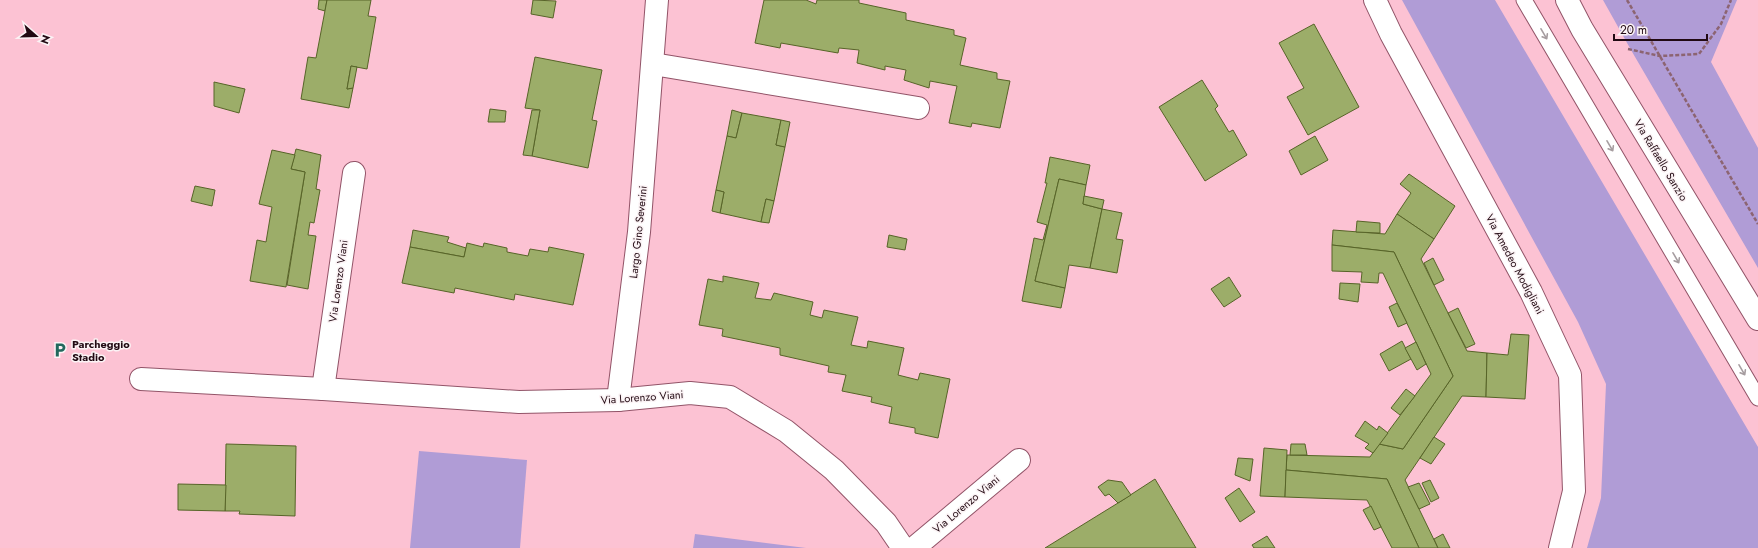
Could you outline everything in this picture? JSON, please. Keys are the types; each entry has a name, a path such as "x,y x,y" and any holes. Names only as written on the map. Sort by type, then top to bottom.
{"street":[{"name":"Largo Gino Severini","path":"618,400 639,232 657,0"},
{"name":"Via Amedeo Modigliani","path":"1375,0 1391,34 1531,292 1570,375 1574,491 1560,548"},
{"name":"Via Raffaello Sanzio","path":"1567,0 1582,29 1758,319"},
{"path":"653,64 918,108"},
{"name":"Via Lorenzo Viani","path":"323,389 354,173"},
{"name":"Via Lorenzo Viani","path":"141,379 518,402 618,400 690,393 730,397 786,431 834,470 886,523 903,548"},
{"name":"Via Lorenzo Viani","path":"914,548 1019,460"}],"lane":[{"path":"1524,0 1758,398"}],"path":[{"path":"1627,0 1758,224"},
{"path":"1625,48 1660,56 1699,54 1721,24 1731,0"}],"shaded area":[{"path":"1402,0 1495,0 1758,447 1758,548 1587,548 1601,498 1606,384 1578,322"},
{"path":"1603,0 1737,0 1711,62 1758,148 1758,268 1631,50"},
{"path":"419,451 527,460 520,548 410,548"},
{"path":"695,534 806,548 693,548"}],"building":[{"path":"319,0 327,0 325,11 318,9"},
{"path":"327,0 371,0 368,16 376,17 367,69 351,66 347,89 353,88 349,108 301,99 308,57 316,58"},
{"path":"533,0 556,1 553,18 531,14"},
{"path":"764,0 806,0 816,4 817,0 859,0 859,3 906,13 906,20 954,30 954,35 966,38 960,65 997,73 997,79 1010,81 1000,128 972,123 971,127 949,123 957,86 930,81 929,88 904,80 906,70 885,66 885,70 857,63 859,50 839,48 838,53 781,43 780,48 755,43"},
{"path":"1314,24 1359,107 1308,135 1287,97 1304,88 1279,43"},
{"path":"535,57 602,70 592,120 597,121 588,168 532,156 540,110 525,108"},
{"path":"351,66 357,67 353,88 347,89"},
{"path":"1202,80 1218,106 1215,109 1229,132 1233,130 1247,155 1205,181 1159,107"},
{"path":"214,82 245,89 239,113 214,106"},
{"path":"490,109 506,111 505,122 488,122"},
{"path":"532,110 540,110 532,156 523,155"},
{"path":"732,110 742,113 736,138 727,136"},
{"path":"742,113 781,120 776,145 785,147 774,201 766,199 761,222 720,213 724,192 716,190 727,136 736,138"},
{"path":"781,120 790,122 785,147 776,145"},
{"path":"1315,136 1328,160 1301,175 1289,151"},
{"path":"296,149 321,155 316,189 320,190 314,223 310,222 308,235 316,236 308,289 287,285 305,172 291,169"},
{"path":"272,150 295,155 291,169 305,172 286,287 250,281 257,240 266,242 272,207 259,204"},
{"path":"1050,157 1090,165 1086,185 1059,179 1035,281 1065,288 1061,308 1022,301 1034,238 1043,240 1047,225 1037,222 1047,183 1045,183"},
{"path":"1409,174 1455,206 1434,239 1397,214 1411,193 1400,184"},
{"path":"1059,179 1086,185 1083,204 1102,209 1090,268 1069,265 1065,288 1035,281"},
{"path":"195,186 215,190 212,206 191,201"},
{"path":"716,190 724,192 720,213 712,211"},
{"path":"1084,196 1104,200 1102,209 1083,204"},
{"path":"766,199 774,201 769,223 761,222"},
{"path":"1102,209 1122,213 1116,239 1123,240 1117,273 1090,268"},
{"path":"1397,214 1434,239 1421,259 1467,351 1487,353 1486,397 1462,396 1405,480 1438,548 1419,548 1387,479 1286,470 1287,455 1370,457 1379,444 1403,449 1453,376 1394,252 1332,245 1333,230 1385,234"},
{"path":"1357,221 1380,223 1380,233 1356,232"},
{"path":"413,230 449,237 447,242 466,248 464,257 410,247"},
{"path":"889,235 907,239 905,250 887,247"},
{"path":"467,243 483,247 484,243 507,248 507,252 528,256 530,249 548,252 549,247 584,254 573,305 515,294 514,300 455,288 454,293 402,283 410,247 464,257"},
{"path":"1332,245 1394,252 1453,376 1403,449 1379,444 1431,374 1383,273 1379,273 1378,283 1361,282 1362,272 1332,271"},
{"path":"1433,258 1444,280 1434,285 1424,263"},
{"path":"723,276 759,283 755,298 771,300 774,293 813,302 810,315 822,318 824,310 858,317 851,345 867,348 868,341 904,348 898,375 918,380 920,373 950,379 938,438 915,433 915,428 889,423 892,407 871,402 872,397 842,391 846,375 828,372 829,366 780,355 780,348 722,336 723,329 699,325 708,279 723,282"},
{"path":"1229,277 1241,296 1224,307 1211,289"},
{"path":"1340,283 1360,284 1358,302 1339,299"},
{"path":"1397,303 1407,323 1398,327 1389,307"},
{"path":"1458,308 1475,344 1466,348 1448,313"},
{"path":"1511,334 1529,335 1525,399 1486,397 1487,353 1508,355"},
{"path":"1402,341 1411,359 1389,371 1380,354"},
{"path":"1416,342 1426,364 1417,370 1405,348"},
{"path":"1406,389 1415,396 1400,415 1391,408"},
{"path":"1365,421 1377,430 1379,426 1388,433 1373,453 1365,448 1369,444 1355,436"},
{"path":"1434,437 1445,444 1431,464 1420,458"},
{"path":"226,444 296,446 295,516 239,514 240,511 225,511"},
{"path":"1291,444 1305,444 1307,455 1290,455"},
{"path":"1264,448 1287,450 1285,497 1260,496"},
{"path":"1238,458 1253,459 1250,481 1235,475"},
{"path":"1286,470 1387,479 1419,548 1392,548 1367,500 1285,497"},
{"path":"1155,479 1196,548 1045,548 1118,503"},
{"path":"1108,480 1122,482 1131,495 1118,503 1109,494 1105,496 1098,487"},
{"path":"1430,480 1439,498 1431,502 1422,483"},
{"path":"1419,483 1430,504 1419,509 1408,487"},
{"path":"178,484 226,485 225,511 178,510"},
{"path":"1239,488 1255,512 1240,522 1225,498"},
{"path":"1371,506 1381,527 1374,530 1363,510"},
{"path":"1443,534 1450,548 1438,548 1434,539"},
{"path":"1267,536 1275,548 1254,548 1252,545"}],"place":[{"name":"Parcheggio Stadio","path":"60,350"}]}
